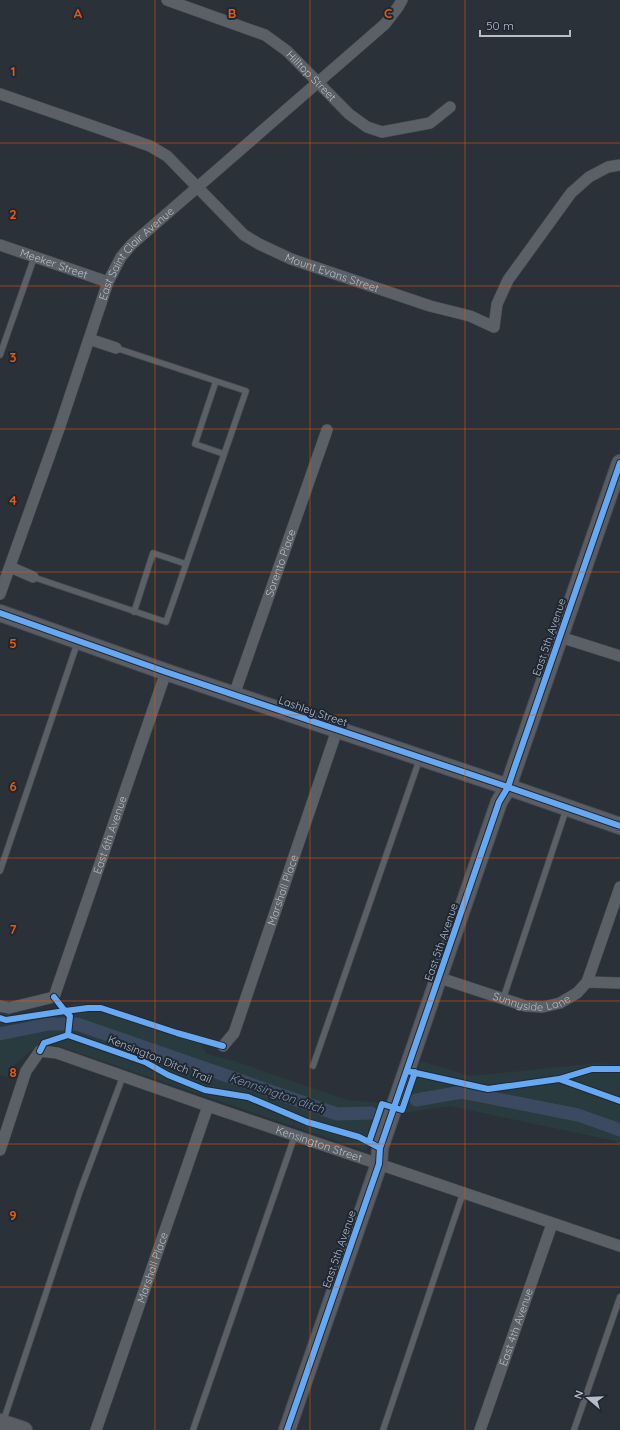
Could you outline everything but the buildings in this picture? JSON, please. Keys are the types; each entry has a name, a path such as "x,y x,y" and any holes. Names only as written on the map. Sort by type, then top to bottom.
{"street":[{"name":"Hilltop Street","path":"167,0 265,35 288,50 349,114 367,126 382,132 430,123 450,107"},
{"name":"East Saint Clair Avenue","path":"0,594 60,426 108,282 121,257 132,244 384,24 398,8 402,0"},
{"name":"Mount Evans Street","path":"0,94 150,146 167,156 244,235 259,244 291,259 430,306 470,316 494,327 497,304 508,280 571,193 589,177 608,167 620,165"},
{"name":"Meeker Street","path":"0,246 108,282"},
{"path":"89,338 116,348"},
{"name":"Sorento Place","path":"234,696 327,430"},
{"name":"East 5th Avenue","path":"287,1430 379,1164 380,1148 440,978 499,802 508,787 560,637 617,483 620,463"},
{"path":"10,567 33,576"},
{"name":"Lashley Street","path":"0,613 234,696 508,787 620,826"},
{"path":"560,637 620,656"},
{"name":"East 6th Avenue","path":"0,1006 9,1008 54,997 166,672"},
{"name":"Marshall Place","path":"223,1046 234,1033 337,730"},
{"path":"620,886 617,903 587,982 620,983"},
{"name":"Sunnyside Lane","path":"440,978 525,1006 543,1007 560,1003 577,993 587,982"},
{"name":"Kensington Street","path":"3,1132 26,1071 40,1051 57,1053 552,1224 620,1246"},
{"name":"Marshall Place","path":"96,1430 208,1106"},
{"path":"0,1150 3,1132"},
{"name":"East 4th Avenue","path":"480,1430 552,1224"},
{"path":"1,1422 24,1430"}],"lane":[{"path":"0,354 34,258"},
{"path":"33,576 166,622 246,391 116,348"},
{"path":"216,381 195,444 224,454"},
{"path":"134,612 154,553 186,564"},
{"path":"0,871 78,641"},
{"path":"313,1066 421,758"},
{"path":"503,999 567,808"},
{"path":"1,1422 80,1191 124,1076"},
{"path":"193,1430 294,1135"},
{"path":"383,1430 463,1193"},
{"path":"574,1430 620,1297"}],"shaded area":[{"path":"80,1003 200,1041 206,1054 234,1061 347,1100 383,1103 366,1151 53,1044 31,1050 14,1066 11,1078 0,1075 0,1012 8,1014 28,1013"},
{"path":"421,1061 470,1076 599,1063 620,1065 620,1145 615,1141 450,1106 403,1113"}],"waterway":[{"name":"Kennsington ditch","path":"0,1034 49,1024 77,1024 337,1114 371,1113"},
{"name":"Kennsington ditch","path":"416,1100 462,1092 578,1115 620,1130"}],"cycle path":[{"path":"287,1430 379,1164 380,1148 499,802 508,787 620,463"},
{"path":"0,613 166,672 620,826"},
{"path":"54,997 65,1011 101,1008 177,1033 223,1046"},
{"path":"0,1018 6,1020 65,1011 70,1016 68,1035"},
{"name":"Kensington Ditch Trail","path":"40,1051 44,1043 68,1035 145,1062 168,1075 205,1090 248,1097 307,1122 359,1137 380,1148"},
{"path":"559,1079 592,1069 620,1069"},
{"path":"407,1071 488,1089 559,1079 620,1101"},
{"path":"369,1142 382,1104 402,1110 415,1072"}]}
